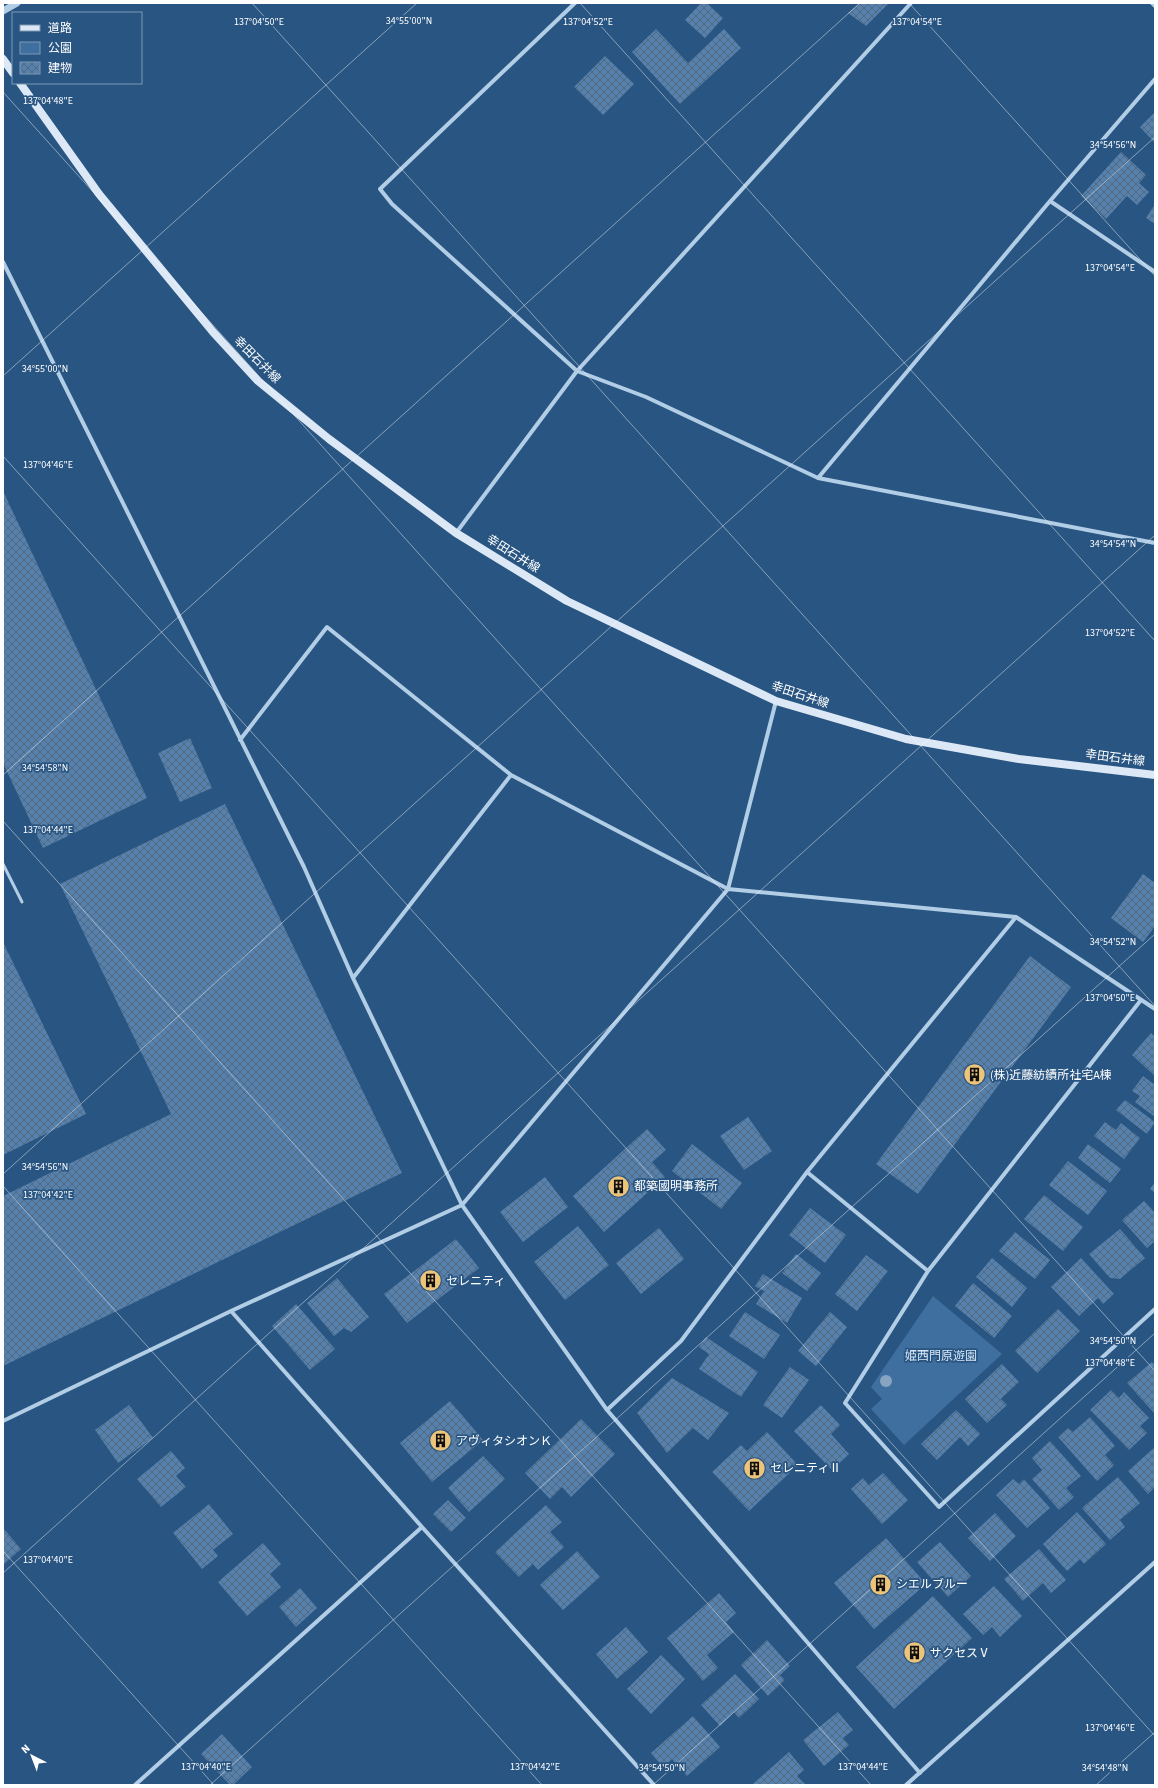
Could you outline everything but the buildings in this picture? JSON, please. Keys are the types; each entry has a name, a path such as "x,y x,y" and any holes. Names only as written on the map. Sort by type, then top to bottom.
{"main road":[{"path":"3,58 12,72"},
{"name":"幸田石井線","path":"21,84 99,194 213,332 258,381 329,439 456,533 567,601 776,701 906,739 1019,759 1155,775"}],"street":[{"path":"3,11 17,3"},
{"path":"575,3 380,189 392,204 577,371 646,397 818,478 1155,543"},
{"path":"456,533 577,371 911,3"},
{"path":"1152,3 1155,6"},
{"path":"818,478 1050,201 1155,79"},
{"path":"1050,201 1155,272"},
{"path":"3,262 304,867 353,978 462,1205 607,1410 920,1773"},
{"path":"240,740 327,628 511,776 728,888 1016,917 1155,1009"},
{"path":"3,1421 231,1311 462,1205 728,888 776,701"},
{"path":"353,978 511,776"},
{"path":"607,1410 681,1341 807,1172 1016,917"},
{"path":"1141,1000 928,1271 845,1404 939,1507 1155,1309"},
{"path":"807,1172 928,1271"},
{"path":"231,1311 422,1527 654,1785"},
{"path":"135,1785 422,1527"},
{"path":"906,1785 1155,1562"}],"lane":[{"path":"3,864 22,902"}],"green space":[{"name":"姫西門原遊園","path":"933,1296 1002,1354 904,1445 871,1409 882,1399 871,1387"}],"place":[{"name":"(株)近藤紡績所社宅A棟","path":"974,1075"},
{"name":"都築國明事務所","path":"619,1186"},
{"name":"セレニティ","path":"431,1281"},
{"name":"アヴィタシオンＫ","path":"441,1441"},
{"name":"セレニティⅡ","path":"755,1468"},
{"name":"シエルブルー","path":"880,1584"},
{"name":"サクセスⅤ","path":"914,1653"}]}
